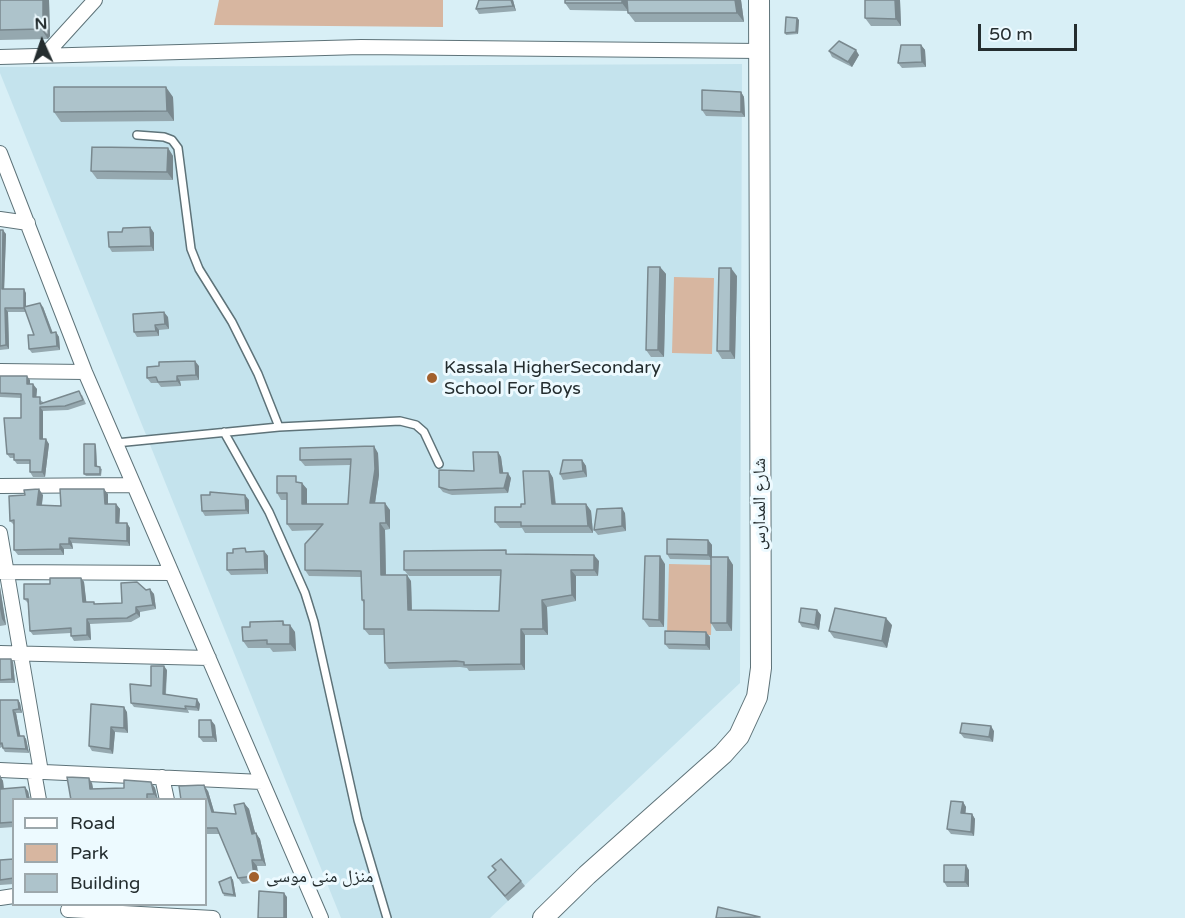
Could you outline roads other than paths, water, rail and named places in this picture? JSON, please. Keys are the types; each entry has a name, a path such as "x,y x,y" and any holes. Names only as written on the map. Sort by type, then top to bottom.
{"street":[{"path":"45,55 95,0"},
{"name":"شارع المدارس","path":"543,918 587,875 723,754 739,736 757,697 761,668 759,0"},
{"path":"0,57 361,47 759,51"},
{"path":"0,153 85,372 321,918"},
{"path":"0,219 28,223"},
{"path":"0,371 85,372"},
{"path":"0,486 134,485"},
{"path":"0,533 4,572 23,656 38,772 39,798"},
{"path":"4,572 171,573"},
{"path":"0,653 23,656 208,658"},
{"path":"0,770 262,782"},
{"path":"162,777 167,798"},
{"path":"67,911 192,913 213,918"}],"lane":[{"path":"136,135 164,137 172,140 178,148 191,249 199,269 232,322 258,374 279,427"},
{"path":"116,443 279,427 400,420 416,425 424,432 439,464"},
{"path":"224,432 269,512 305,593 314,622 358,820 387,918"}],"place":[{"name":"Kassala HigherSecondary School For Boys","path":"432,378"},
{"name":"منزل منى موسى","path":"254,877"}]}
